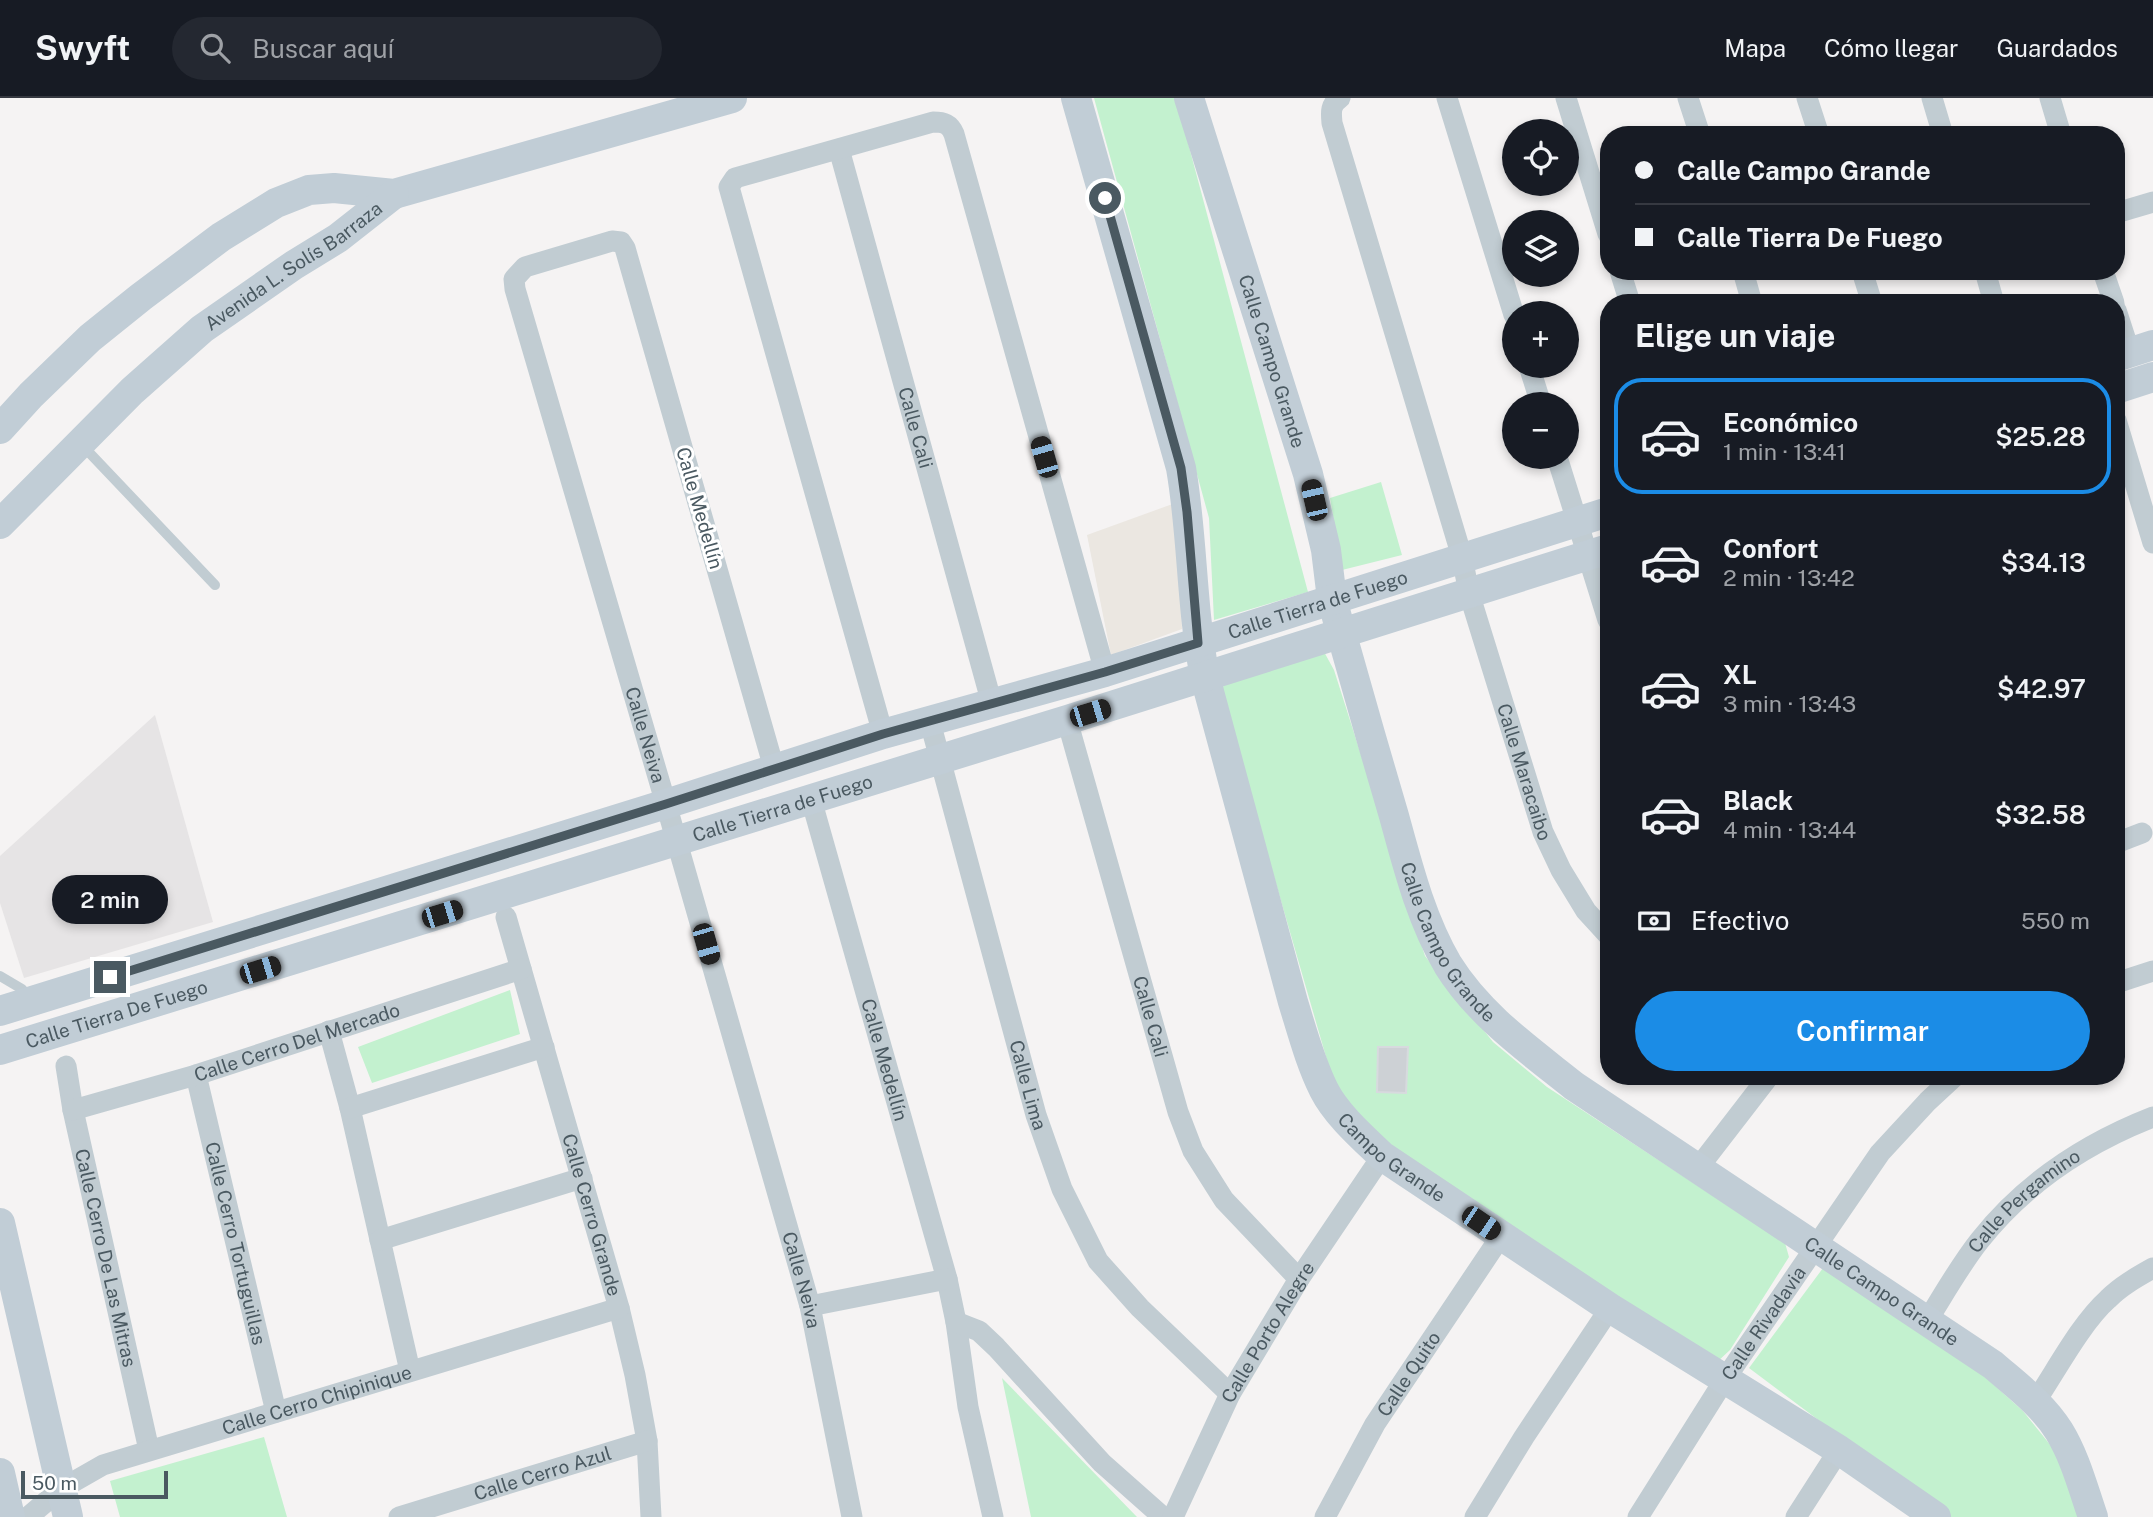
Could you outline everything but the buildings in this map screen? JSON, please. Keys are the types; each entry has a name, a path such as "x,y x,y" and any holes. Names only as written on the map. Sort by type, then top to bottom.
{"street":[{"path":"394,194 732,98"},
{"path":"1076,98 1181,468 1198,643 1205,677"},
{"name":"Calle Campo Grande","path":"1189,98 1308,474 1326,550 1332,599 1412,880 1428,928 1450,967 1477,1003 1574,1086 1993,1365 2035,1402 2058,1430 2074,1461 2093,1517"},
{"name":"Calle Maracaibo","path":"1340,98 1330,110 1332,123 1462,557 1469,593 1543,831 1561,870 1586,911 1600,926"},
{"path":"1447,98 1510,301"},
{"path":"1566,98 1600,208"},
{"path":"1689,98 1697,126"},
{"path":"1807,98 1816,126"},
{"path":"1932,98 1940,126"},
{"path":"2050,98 2058,126"},
{"path":"883,734 729,187 735,178 933,122 943,122 951,127 1105,672"},
{"name":"Calle Cali","path":"839,149 992,704"},
{"name":"Avenida L. Solís Barraza","path":"0,429 90,338 221,237 276,203 309,190 334,188 394,194"},
{"name":"Avenida L. Solís Barraza","path":"0,524 132,391 202,329 338,238 394,194"},
{"path":"2125,210 2153,202"},
{"name":"Calle Neiva","path":"625,248 621,242 612,241 525,267 514,279 810,1306 852,1517"},
{"name":"Calle Medellín","path":"625,248 774,768"},
{"path":"2125,332 2133,351"},
{"path":"2125,386 2153,377"},
{"path":"2125,450 2153,543"},
{"path":"1561,469 1577,521 1598,552"},
{"name":"Calle Tierra de Fuego","path":"666,804 883,734 1105,672 1600,514"},
{"name":"Calle Tierra de Fuego","path":"677,841 1598,552"},
{"name":"Campo Grande","path":"1205,677 1308,1051 1325,1092 1352,1127 1382,1156 1501,1236 1610,1308 1839,1450 1936,1517"},
{"name":"Calle Cali","path":"1067,720 1178,1112 1194,1151 1224,1200 1299,1279"},
{"name":"Calle Lima","path":"930,722 1036,1115 1062,1189 1098,1261 1140,1308 1230,1394"},
{"name":"Calle Medellín","path":"811,799 947,1279 968,1407 993,1517"},
{"name":"Calle Tierra De Fuego","path":"0,1011 666,804"},
{"path":"2125,840 2142,833"},
{"name":"Calle Tierra De Fuego","path":"0,1050 677,841"},
{"name":"Calle Cerro Grande","path":"506,917 619,1308 647,1441 651,1517"},
{"name":"Calle Cerro Del Mercado","path":"73,1110 196,1075 521,969"},
{"path":"2125,980 2153,971"},
{"path":"329,1031 350,1108 410,1371"},
{"path":"350,1108 544,1047"},
{"name":"Calle Cerro De Las Mitras","path":"66,1066 73,1110 149,1450"},
{"name":"Calle Cerro Tortuguillas","path":"196,1075 276,1412"},
{"path":"1698,1168 1762,1085"},
{"name":"Calle Rivadavia","path":"1638,1517 1725,1379 1880,1153 1945,1085"},
{"name":"Calle Pergamino","path":"1927,1321 1978,1242 2021,1194 2074,1155 2120,1130 2153,1117"},
{"name":"Calle Porto Alegre","path":"1173,1517 1230,1394 1299,1279 1382,1156"},
{"path":"380,1240 582,1178"},
{"path":"0,1223 64,1503"},
{"name":"Calle Quito","path":"1325,1517 1375,1424 1501,1236"},
{"path":"2035,1402 2086,1324 2105,1301 2122,1286 2153,1268"},
{"path":"810,1306 947,1279"},
{"name":"Calle Cerro Chipinique","path":"28,1517 64,1503 103,1465 619,1308"},
{"path":"1475,1517 1524,1437 1610,1308"},
{"path":"956,1322 979,1331 996,1347 1102,1464 1163,1517"},
{"name":"Calle Cerro Azul","path":"399,1517 647,1441"},
{"path":"1796,1517 1839,1450"},
{"path":"0,1473 10,1517"}],"lane":[{"path":"79,443 215,585"},
{"path":"0,976 22,989 30,1002"}],"shaded area":[{"path":"1178,502 1182,629 1111,655 1087,535"},
{"path":"155,715 213,922 24,978 0,903 0,856"}],"green space":[{"path":"1094,98 1176,98 1308,592 1214,620 1209,518"},
{"path":"1381,482 1402,555 1342,570 1330,498"},
{"path":"1323,650 1334,670 1425,956 1493,1042 1547,1087 1785,1243 1789,1257 1730,1350 1716,1363 1391,1150 1365,1125 1333,1081 1221,693 1224,684"},
{"path":"510,990 520,1034 372,1083 358,1047"},
{"path":"1823,1268 1984,1376 2023,1411 2064,1462 2080,1517 1948,1517 1749,1368"},
{"path":"1002,1378 1137,1517 1031,1517"},
{"path":"264,1437 287,1517 120,1517 110,1481"}],"route":[{"path":"110,977 883,734 1198,643 1181,468 1105,198"}]}
